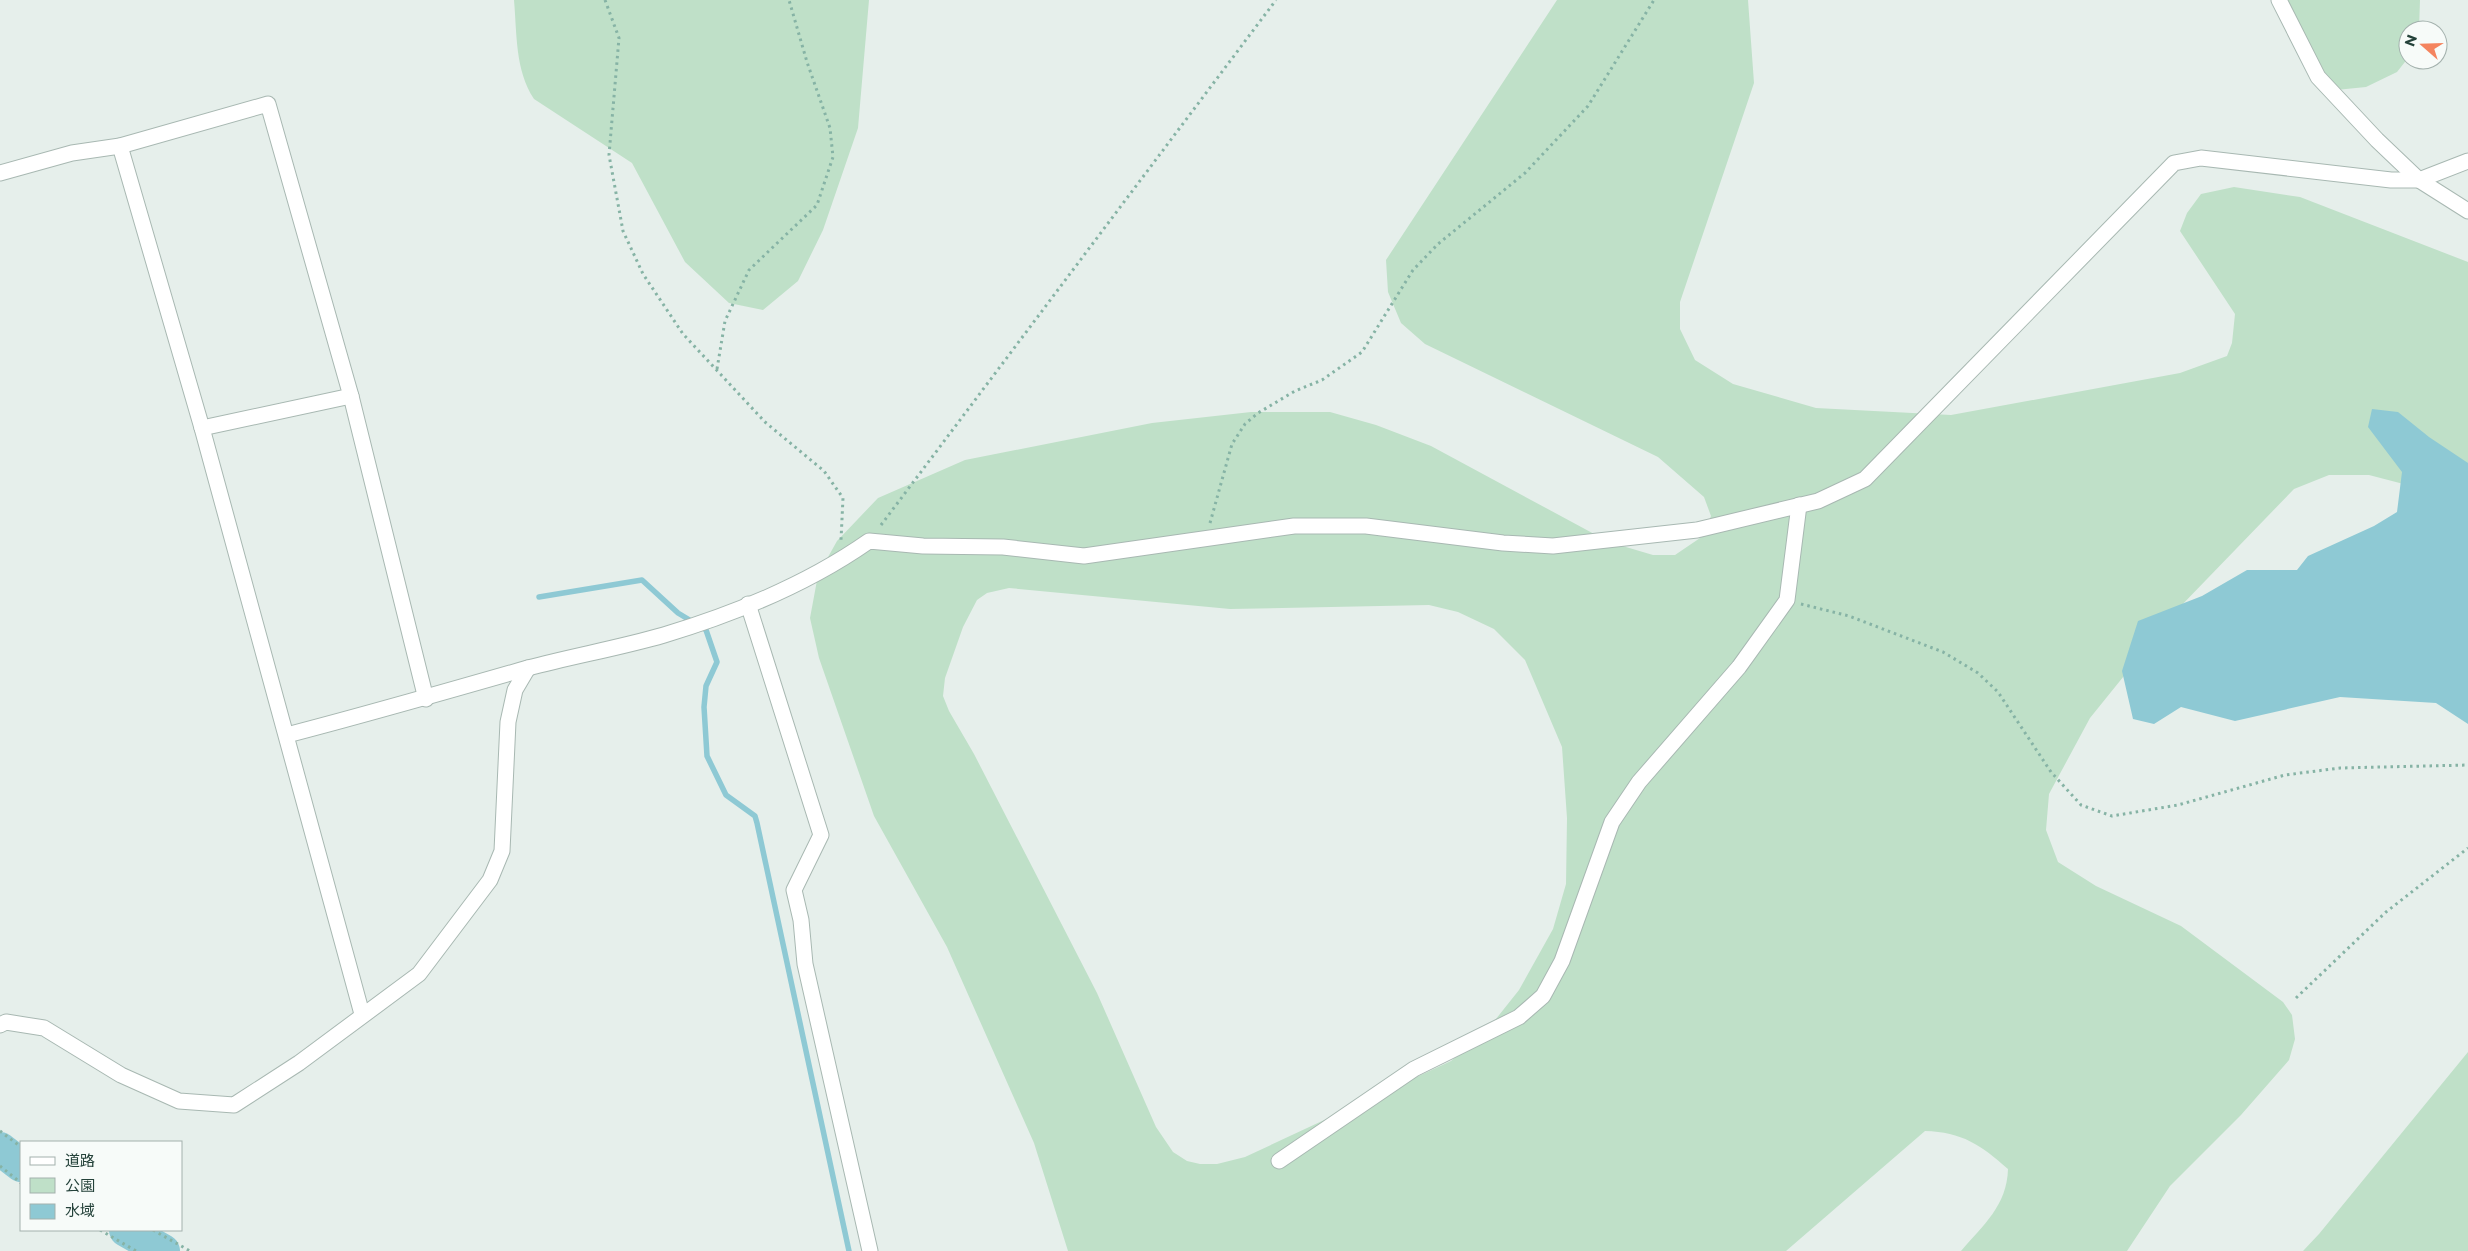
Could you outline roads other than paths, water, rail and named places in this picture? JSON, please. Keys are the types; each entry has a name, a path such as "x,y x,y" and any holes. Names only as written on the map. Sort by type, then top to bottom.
{"street":[{"path":"2279,0 2318,77 2377,140 2419,180 2468,211"},
{"path":"0,174 72,153 120,146 268,104 350,396 426,699"},
{"path":"120,146 202,428 362,1014"},
{"path":"287,735 426,699 528,668 664,635 748,604 839,562 869,541 922,546 1003,547 1084,556 1294,526 1366,526 1553,546 1696,530 1818,501 1865,479 2174,163 2201,158 2391,180 2419,180 2468,161"},
{"path":"202,428 350,396"},
{"path":"1279,1161 1414,1069 1519,1017 1544,996 1562,961 1612,822 1639,782 1740,667 1787,600 1799,505"},
{"path":"748,604 821,835 794,890 801,920 805,964 870,1251"},
{"path":"0,1025 6,1022 44,1028 122,1075 179,1101 234,1105 299,1063 362,1014 419,974 490,880 502,851 508,722 514,690 528,668"}],"water":[{"path":"2372,409 2398,412 2429,437 2468,463 2468,724 2436,703 2340,697 2235,721 2181,707 2154,724 2133,719 2122,671 2138,621 2202,596 2247,570 2297,570 2308,556 2374,526 2397,512 2402,472 2368,427"}],"waterway":[{"path":"539,597 642,580 678,613 706,630 717,662 706,686 704,707 707,756 726,795 755,816 849,1251"},
{"path":"0,1149 20,1164"},
{"path":"128,1231 163,1251"}]}
